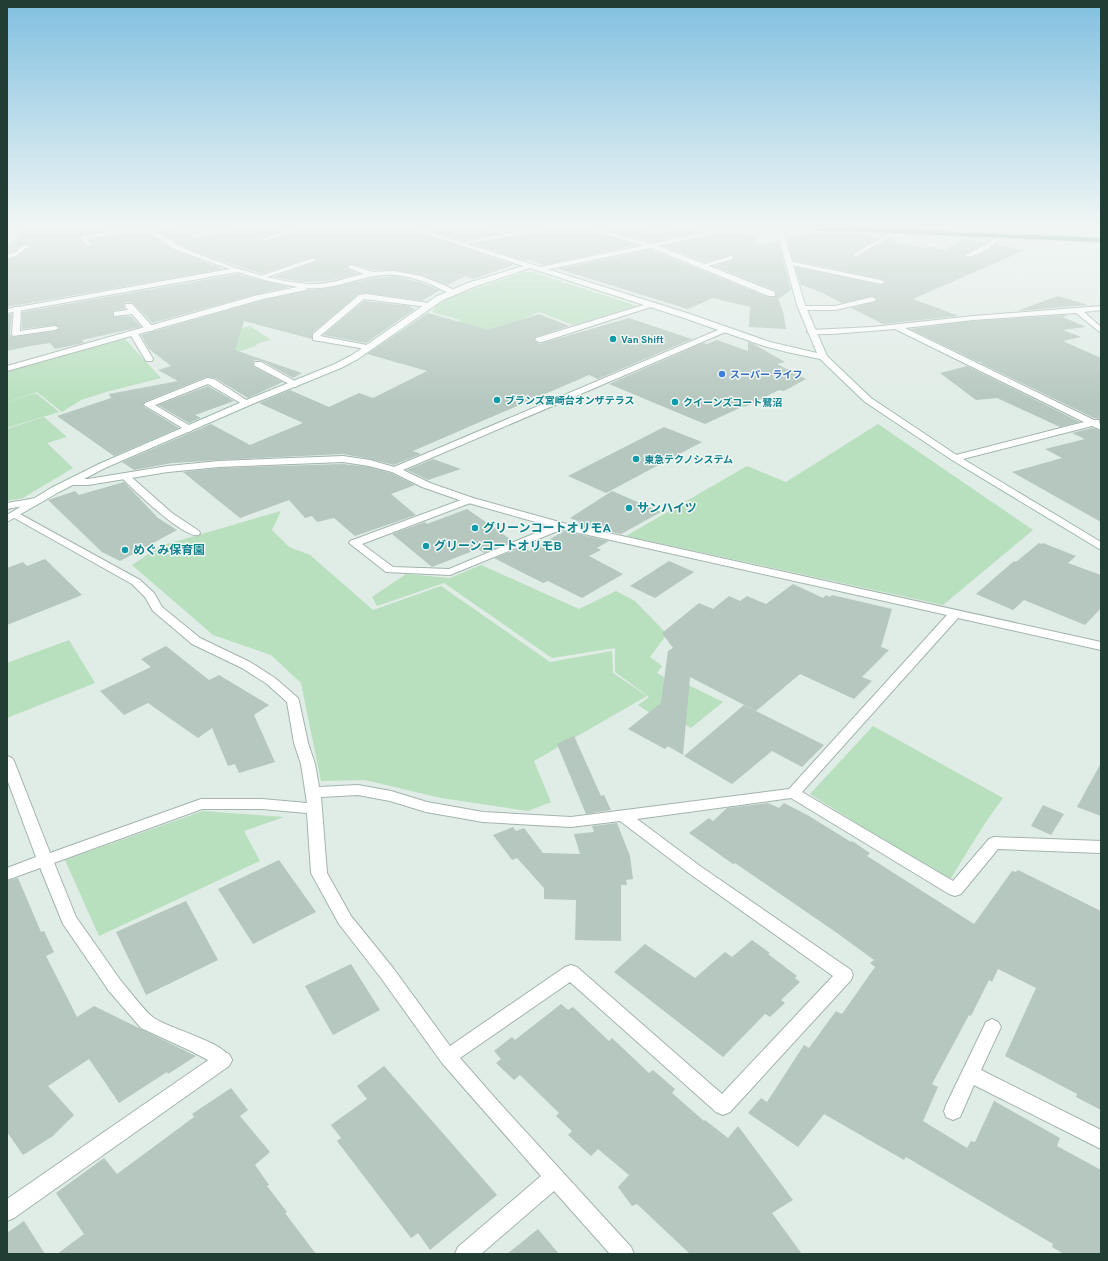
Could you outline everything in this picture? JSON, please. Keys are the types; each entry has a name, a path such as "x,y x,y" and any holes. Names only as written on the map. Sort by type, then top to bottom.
{"street":[{"path":"7,310 149,286"},
{"path":"7,369 150,330 262,297 310,286"},
{"path":"442,286 454,292"},
{"path":"9,513 36,501 102,466 247,403 338,366 369,348 428,305 454,292 472,286"},
{"path":"593,286 787,350 823,357"},
{"path":"751,286 772,294"},
{"path":"796,286 811,332 823,357 868,400 955,458 1101,547"},
{"path":"369,348 316,338 316,336 362,297 367,296 428,305"},
{"path":"803,308 835,308 872,299"},
{"path":"539,340 653,305"},
{"path":"811,332 897,327 1023,314 1078,311 1101,308"},
{"path":"17,309 16,334 55,328"},
{"path":"117,314 132,309 150,330"},
{"path":"1078,311 1101,331"},
{"path":"897,327 1098,423"},
{"path":"395,470 725,329"},
{"path":"134,334 149,360"},
{"path":"258,364 296,384"},
{"path":"189,428 148,405 149,403 211,381 247,403"},
{"path":"955,458 1098,423"},
{"path":"70,482 88,482 126,477 168,469 291,460 343,459 370,463 395,470 426,485 469,500 561,526 1101,646"},
{"path":"126,477 168,515 195,534"},
{"path":"469,500 354,543 390,570 450,572 561,526"},
{"path":"9,513 136,582 150,595 157,609 196,641 246,665 271,681 293,701 301,743 308,764 314,800 319,873 345,920 387,973 448,1057 488,1104 556,1177 624,1254"},
{"path":"793,793 955,614"},
{"path":"7,761 69,920 115,986 147,1023 197,1045 223,1060 7,1211"},
{"path":"7,874 201,804 262,804 314,800 358,790 390,796 426,807 483,817 571,822 793,793 955,890 994,843 1101,847"},
{"path":"448,1057 571,972 723,1106 845,975 695,870 624,816"},
{"path":"953,1111 992,1027"},
{"path":"970,1074 1101,1140"},
{"path":"465,1254 556,1177"}],"green space":[{"path":"484,286 575,286 637,306 573,325 539,312 476,339 450,332 460,320 432,312 437,305 454,296"},
{"path":"250,326 271,340 222,357 222,333"},
{"path":"125,339 161,378 81,400 62,412 37,392 7,402 7,371 82,349"},
{"path":"36,393 59,412 7,428 7,402"},
{"path":"44,417 67,437 47,443 73,468 23,498 7,501 7,429"},
{"path":"878,424 1033,530 943,605 626,536 747,466 786,482"},
{"path":"281,511 272,530 289,547 310,555 373,610 441,586 550,662 612,651 613,673 647,696 534,761 551,802 528,811 441,798 365,780 321,781 301,683 271,655 213,635 132,565 160,546"},
{"path":"481,565 579,609 616,591 635,601 667,634 650,657 662,666 657,673 671,681 678,680 723,702 691,728 678,720 668,725 638,705 649,697 615,672 615,648 552,658 444,583 377,606 372,597 406,574 450,578"},
{"path":"69,640 95,683 7,718 7,663"},
{"path":"873,726 1003,798 982,828 949,881 810,794"},
{"path":"203,811 284,817 244,831 260,861 99,936 65,860"}],"building":[{"path":"7,286 128,286 7,307"},
{"path":"171,286 290,287 258,294 152,323 133,303 126,302 124,305 125,309 113,311 113,317 131,316 141,327 82,340 84,343 55,349 50,343 7,351 7,314 12,314 10,334 12,337 55,331 60,327 55,325 22,329 22,312"},
{"path":"338,286 429,286 440,290 422,301 367,293 359,294 312,333 312,339 244,321 235,350 302,373 293,378 262,361 255,360 253,363 254,367 283,382 248,398 215,378 206,377 144,402 143,406 179,428 114,456 57,416 111,398 109,394 178,381 158,370 171,366 149,349 141,335 263,300 308,290"},
{"path":"613,286 740,286 768,297 776,297 776,291 763,286 790,286 791,290 778,299 783,311 786,329 749,327 750,307 713,298 688,309"},
{"path":"803,286 943,286 913,299 959,316 883,324 851,308 875,302 877,299 873,296 842,303 821,292"},
{"path":"1058,296 1088,305 1017,311"},
{"path":"364,301 411,306 409,307 415,309 366,343 323,335"},
{"path":"428,313 488,330 539,314 569,326 536,337 534,340 539,344 629,318 692,339 598,379 589,375 413,451 421,454 394,465 343,454 172,463 134,470 122,462 211,424 250,445 303,423 259,403 290,390 329,407 359,393 373,398 427,371 367,354"},
{"path":"1068,315 1063,317 1086,327 1063,330 1081,337 1063,341 1101,358 1101,422 1100,419 1094,418 980,363 983,362 978,362 910,329 973,321"},
{"path":"717,340 748,351 748,342 752,343 785,362 777,364 806,379 784,391 779,390 745,407 744,406 705,424 609,384 703,343 707,344"},
{"path":"967,366 1080,422 1060,427 997,398 976,400 940,373"},
{"path":"208,386 234,401 195,415 201,418 189,423 158,405"},
{"name":"東急テクノシステム","path":"664,427 702,442 606,493 568,476"},
{"path":"1092,428 1101,431 1101,522 1012,472 1062,458 1045,449 1085,439 1072,433"},
{"path":"433,459 461,469 428,480 407,470"},
{"path":"343,464 369,467 391,473 415,485 391,494 416,515 355,536 334,518 317,522 312,516 305,518 289,500 240,518 183,472 219,468"},
{"path":"124,482 158,518 177,530 120,561 102,552 48,500 75,491 79,495"},
{"path":"612,491 661,512 621,534 575,524 580,522 570,518"},
{"path":"467,509 513,541 484,553 478,549 432,567 392,534 425,522 427,524"},
{"path":"564,531 609,541 597,548 601,550 589,556 623,574 582,598 548,581 543,583 494,558 523,547 529,551"},
{"path":"1039,543 1043,543 1076,556 1068,563 1101,575 1101,608 1085,625 1024,600 1013,610 976,594 1014,561 1016,562"},
{"path":"45,559 82,595 7,625 7,568 23,562 27,566"},
{"path":"669,561 694,572 655,598 630,586"},
{"path":"793,584 823,598 826,595 830,597 832,595 892,609 881,647 889,650 862,677 872,681 854,699 800,674 756,711 690,677 683,755 668,746 665,749 628,729 661,703 668,651 673,648 662,633 699,603 713,609 729,596 740,601 747,596 766,604"},
{"path":"166,646 209,680 219,675 269,705 254,715 275,762 239,773 235,764 228,766 212,728 198,738 148,703 124,715 100,691 151,667 141,659"},
{"path":"744,705 824,745 802,767 772,751 732,784 684,756"},
{"path":"574,736 601,796 604,795 611,810 586,814 557,744"},
{"path":"1101,763 1101,816 1077,807"},
{"path":"768,803 779,808 784,803 809,816 851,842 852,841 870,853 867,856 974,924 1012,871 1016,872 1018,870 1101,911 1101,1110 1076,1097 1077,1094 1005,1056 1036,988 998,969 992,982 989,980 971,1016 969,1015 932,1084 938,1087 923,1121 967,1148 971,1141 975,1142 994,1101 1060,1138 1057,1146 1101,1170 1101,1254 1064,1254 1052,1247 1053,1244 906,1157 904,1160 824,1114 798,1147 748,1113 761,1098 767,1102 804,1045 809,1048 836,1011 842,1014 875,967 870,963 874,960 837,933 689,833 709,818 713,821 727,808"},
{"path":"1043,805 1064,814 1051,835 1031,826"},
{"path":"617,823 630,856 633,879 626,880 627,885 621,885 621,941 575,940 576,900 544,899 544,888 517,858 512,860 493,835 513,827 516,831 524,828 543,853 580,854 574,834 594,832 592,826"},
{"path":"279,860 316,912 253,944 218,889"},
{"path":"18,878 41,932 44,931 54,952 46,956 77,1017 94,1006 196,1056 168,1074 167,1072 119,1103 89,1059 48,1086 74,1115 53,1136 23,1155 7,1132 7,881"},
{"path":"186,901 218,960 146,995 116,932"},
{"path":"752,940 797,976 795,978 800,982 781,1000 785,1003 770,1017 765,1014 723,1057 614,972 645,944 695,978 725,952 732,957"},
{"path":"351,964 380,1010 333,1035 305,986"},
{"path":"561,1004 568,1010 573,1007 609,1041 612,1038 649,1073 653,1070 675,1089 672,1093 704,1121 705,1120 728,1138 738,1126 793,1200 772,1213 802,1254 690,1254 637,1204 632,1206 618,1187 629,1175 598,1149 591,1156 568,1135 572,1131 556,1116 559,1113 520,1075 514,1080 496,1063 501,1059 494,1051 512,1037 515,1040"},
{"path":"384,1066 497,1195 430,1250 418,1233 411,1238 337,1141 341,1138 331,1125 367,1099 357,1086"},
{"path":"231,1088 248,1110 240,1116 270,1152 255,1165 269,1185 267,1186 287,1212 285,1213 316,1254 57,1254 84,1234 56,1193 104,1158 117,1174 194,1117 192,1114"},
{"path":"24,1221 45,1254 7,1254 7,1233"},
{"path":"538,1229 559,1254 507,1254"}],"place":[{"name":"Van Shift","path":"613,339"},
{"name":"スーパー ライフ","path":"722,374"},
{"name":"ブランズ宮崎台オンザテラス","path":"497,400"},
{"name":"クイーンズコート鷺沼","path":"675,402"},
{"name":"東急テクノシステム","path":"636,459"},
{"name":"サンハイツ","path":"629,508"},
{"name":"グリーンコートオリモA","path":"475,528"},
{"name":"グリーンコートオリモB","path":"426,546"},
{"name":"めぐみ保育園","path":"125,550"}]}
